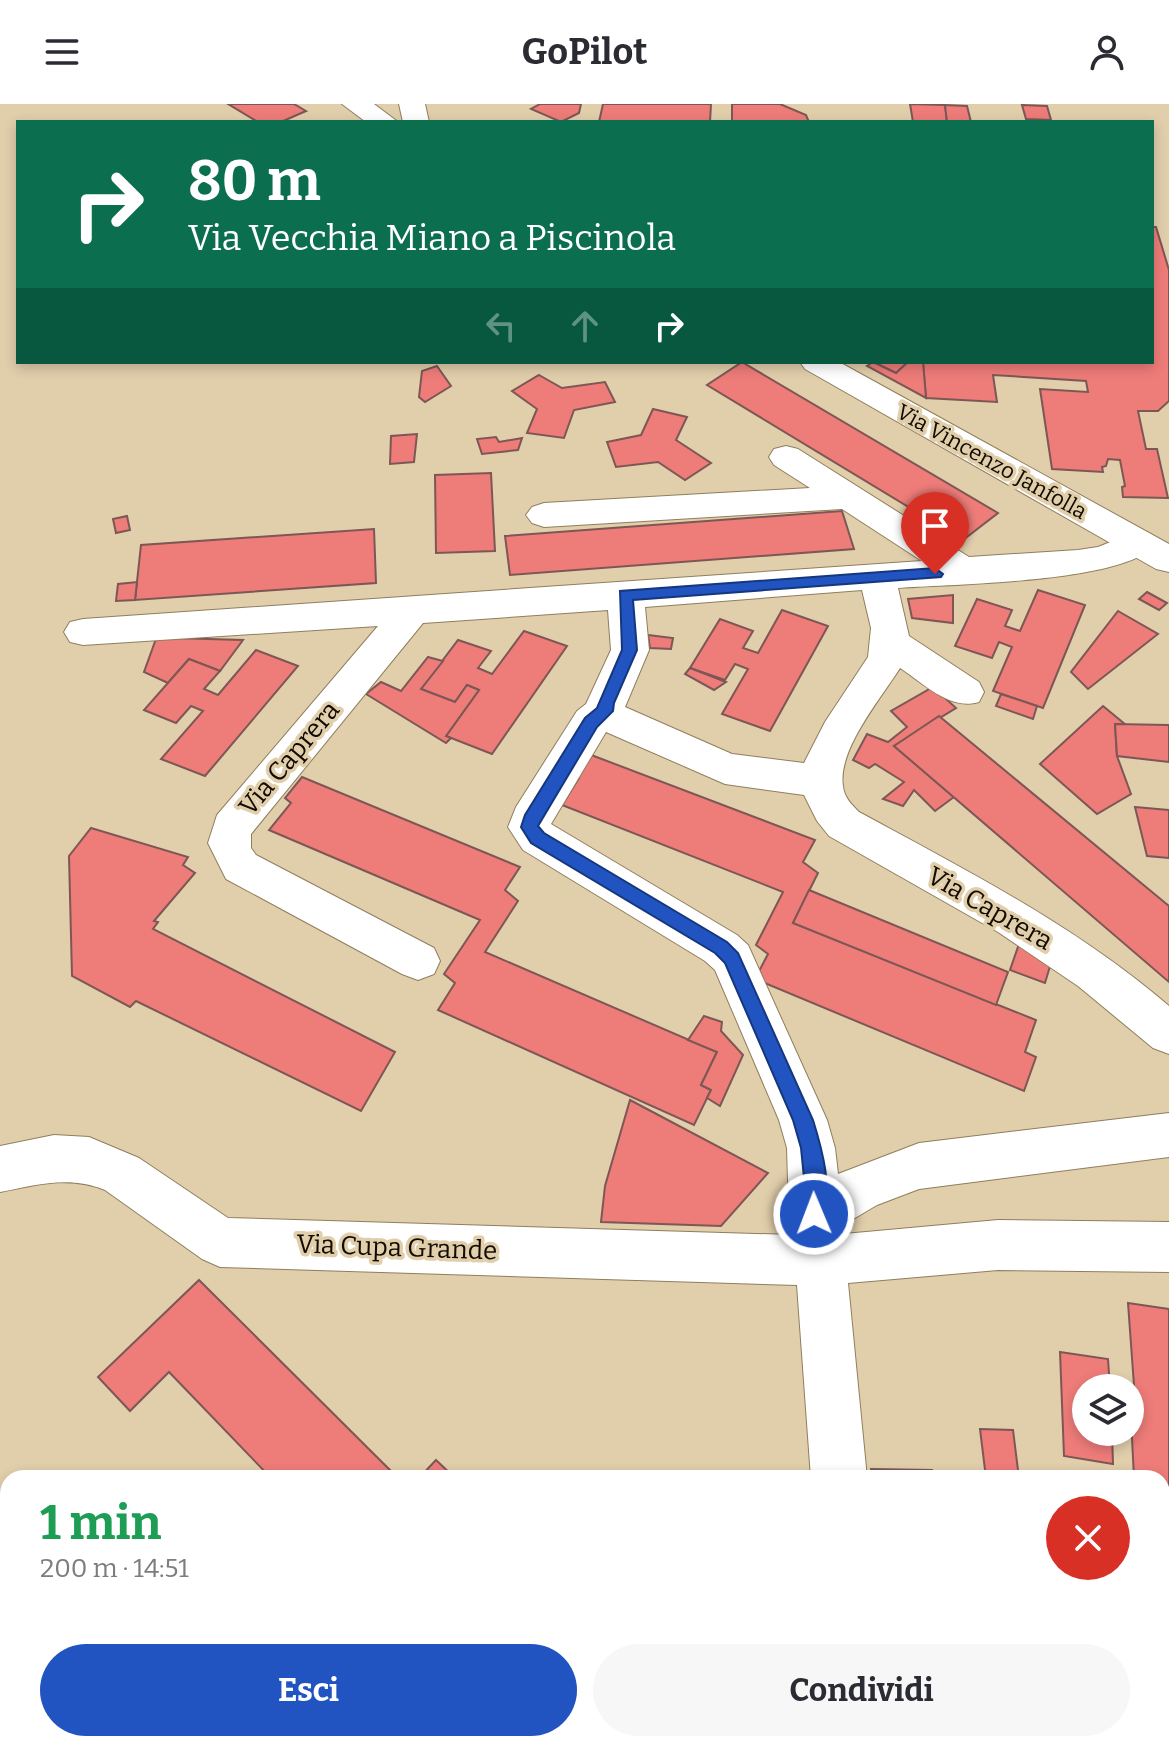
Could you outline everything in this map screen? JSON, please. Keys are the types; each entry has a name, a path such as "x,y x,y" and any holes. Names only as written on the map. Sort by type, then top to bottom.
{"street":[{"path":"355,104 382,120"},
{"path":"394,104 407,120"},
{"name":"Via Vincenzo Janfolla","path":"820,364 1153,551"},
{"path":"786,457 964,571"},
{"path":"544,515 849,497"},
{"path":"83,632 877,578 1078,562 1153,551"},
{"path":"605,711 617,721 725,768 821,781 826,752 886,659 891,643 890,626 877,578"},
{"path":"625,595 630,650 605,711 591,722 529,827 538,838 721,948 732,958 803,1120 811,1148 838,1470"},
{"name":"Via Caprera","path":"412,611 232,827 227,839 231,854 241,867 418,961"},
{"path":"891,643 965,692"},
{"name":"Via Caprera","path":"821,781 831,812 844,824 1000,910 1075,958 1127,996 1169,1034"},
{"path":"817,1238 861,1187 919,1166 1169,1135"},
{"name":"Via Cupa Grande","path":"0,1169 54,1158 89,1160 133,1181 220,1242 817,1238 1169,1247"}],"building":[{"path":"228,104 294,104 306,111 286,120 255,120"},
{"path":"540,104 581,104 579,113 565,120 556,120 531,109"},
{"path":"603,104 711,104 710,120 599,120"},
{"path":"732,104 780,104 806,115 808,120 732,120"},
{"path":"910,104 945,105 947,120 913,120"},
{"path":"945,105 967,106 970,120 947,120"},
{"path":"1022,105 1047,106 1051,120 1026,119"},
{"path":"1156,227 1169,270 1169,401 1158,411 1138,411 1146,449 1157,449 1168,498 1123,497 1122,487 1125,486 1120,460 1108,459 1106,466 1102,467 1103,472 1052,469 1040,389 1088,392 1086,381 993,375 997,402 926,398 923,364 1154,364"},
{"path":"739,364 745,364 998,513 963,540 707,385"},
{"path":"877,364 906,364 896,373"},
{"path":"877,364 896,373 906,364 923,364 926,398 867,366"},
{"path":"437,366 451,386 425,402 419,397 422,371"},
{"path":"539,375 562,388 605,382 615,402 574,410 564,438 527,433 537,409 512,391"},
{"path":"653,409 687,417 676,440 711,463 685,480 658,462 616,467 607,442 641,435"},
{"path":"417,434 414,462 390,464 391,436"},
{"path":"496,437 499,442 522,438 518,450 482,454 477,439"},
{"path":"491,473 495,551 436,553 435,475"},
{"path":"842,511 854,549 510,575 505,536"},
{"path":"127,516 130,530 116,533 113,519"},
{"path":"374,529 376,583 135,600 141,545"},
{"path":"137,582 135,600 116,601 118,584"},
{"path":"1038,590 1085,605 1043,708 993,691 1012,647 999,642 992,658 955,646 977,599 1012,610 1005,626 1020,631"},
{"path":"1147,592 1167,603 1159,610 1139,599"},
{"path":"953,595 953,623 912,618 908,599"},
{"path":"782,610 828,626 770,731 722,714 748,669 735,664 725,680 690,668 720,619 753,631 743,648 758,653"},
{"path":"1118,611 1158,634 1088,689 1071,672"},
{"path":"524,631 567,646 492,754 446,736 479,690 467,685 455,702 421,689 458,640 491,651 478,668 492,674"},
{"path":"648,635 673,638 671,649 650,648"},
{"path":"157,636 243,640 220,671 189,659 168,683 144,672"},
{"path":"256,650 298,666 205,776 161,759 203,711 191,706 176,723 144,710 189,659 220,671 204,689 218,695"},
{"path":"428,657 443,661 421,689 455,702 467,685 479,690 446,736 451,738 446,743 366,694 381,682 401,691"},
{"path":"690,668 726,682 714,690 685,674"},
{"path":"933,687 956,708 894,746 954,797 935,811 914,790 903,806 883,799 904,782 875,764 869,768 853,760 867,734 888,742 907,727 891,711"},
{"path":"1001,694 1037,706 1033,719 996,706"},
{"path":"1103,706 1126,725 1115,724 1117,756 1131,794 1097,814 1040,764"},
{"path":"939,716 1169,906 1169,982 894,746"},
{"path":"1115,724 1169,725 1169,762 1117,756"},
{"path":"586,753 815,840 803,862 818,873 793,923 1036,1020 1025,1052 1036,1057 1024,1091 755,979 768,954 756,945 783,892 562,805 579,778 572,773"},
{"path":"302,777 520,867 505,890 518,901 485,952 717,1052 701,1085 711,1090 694,1125 438,1010 455,983 444,974 480,920 269,830 291,803 285,798"},
{"path":"1135,807 1169,810 1169,858 1147,856"},
{"path":"91,828 188,857 183,865 195,873 154,921 158,922 153,929 395,1052 361,1111 136,1001 130,1007 72,976 69,856"},
{"path":"809,890 1008,972 996,1005 793,923"},
{"path":"1020,941 1054,953 1045,983 1010,970"},
{"path":"704,1016 722,1022 721,1031 743,1055 720,1106 707,1098 711,1090 701,1085 717,1052 688,1040"},
{"path":"630,1100 768,1173 721,1226 601,1222 605,1186"},
{"path":"199,1280 390,1470 263,1470 169,1372 130,1411 98,1377"},
{"path":"1128,1303 1169,1309 1169,1470 1134,1470 1132,1446 1144,1446 1144,1374 1133,1374"},
{"path":"1060,1352 1108,1359 1109,1374 1072,1374 1072,1446 1112,1446 1113,1464 1064,1456"},
{"path":"980,1429 1013,1430 1018,1470 985,1470"},
{"path":"436,1460 447,1470 427,1470"}],"route":[{"path":"814,1214 816,1198 811,1148 803,1120 753,1013 732,958 721,948 538,838 529,827 591,722 605,711 630,650 625,595 935,574"}]}
